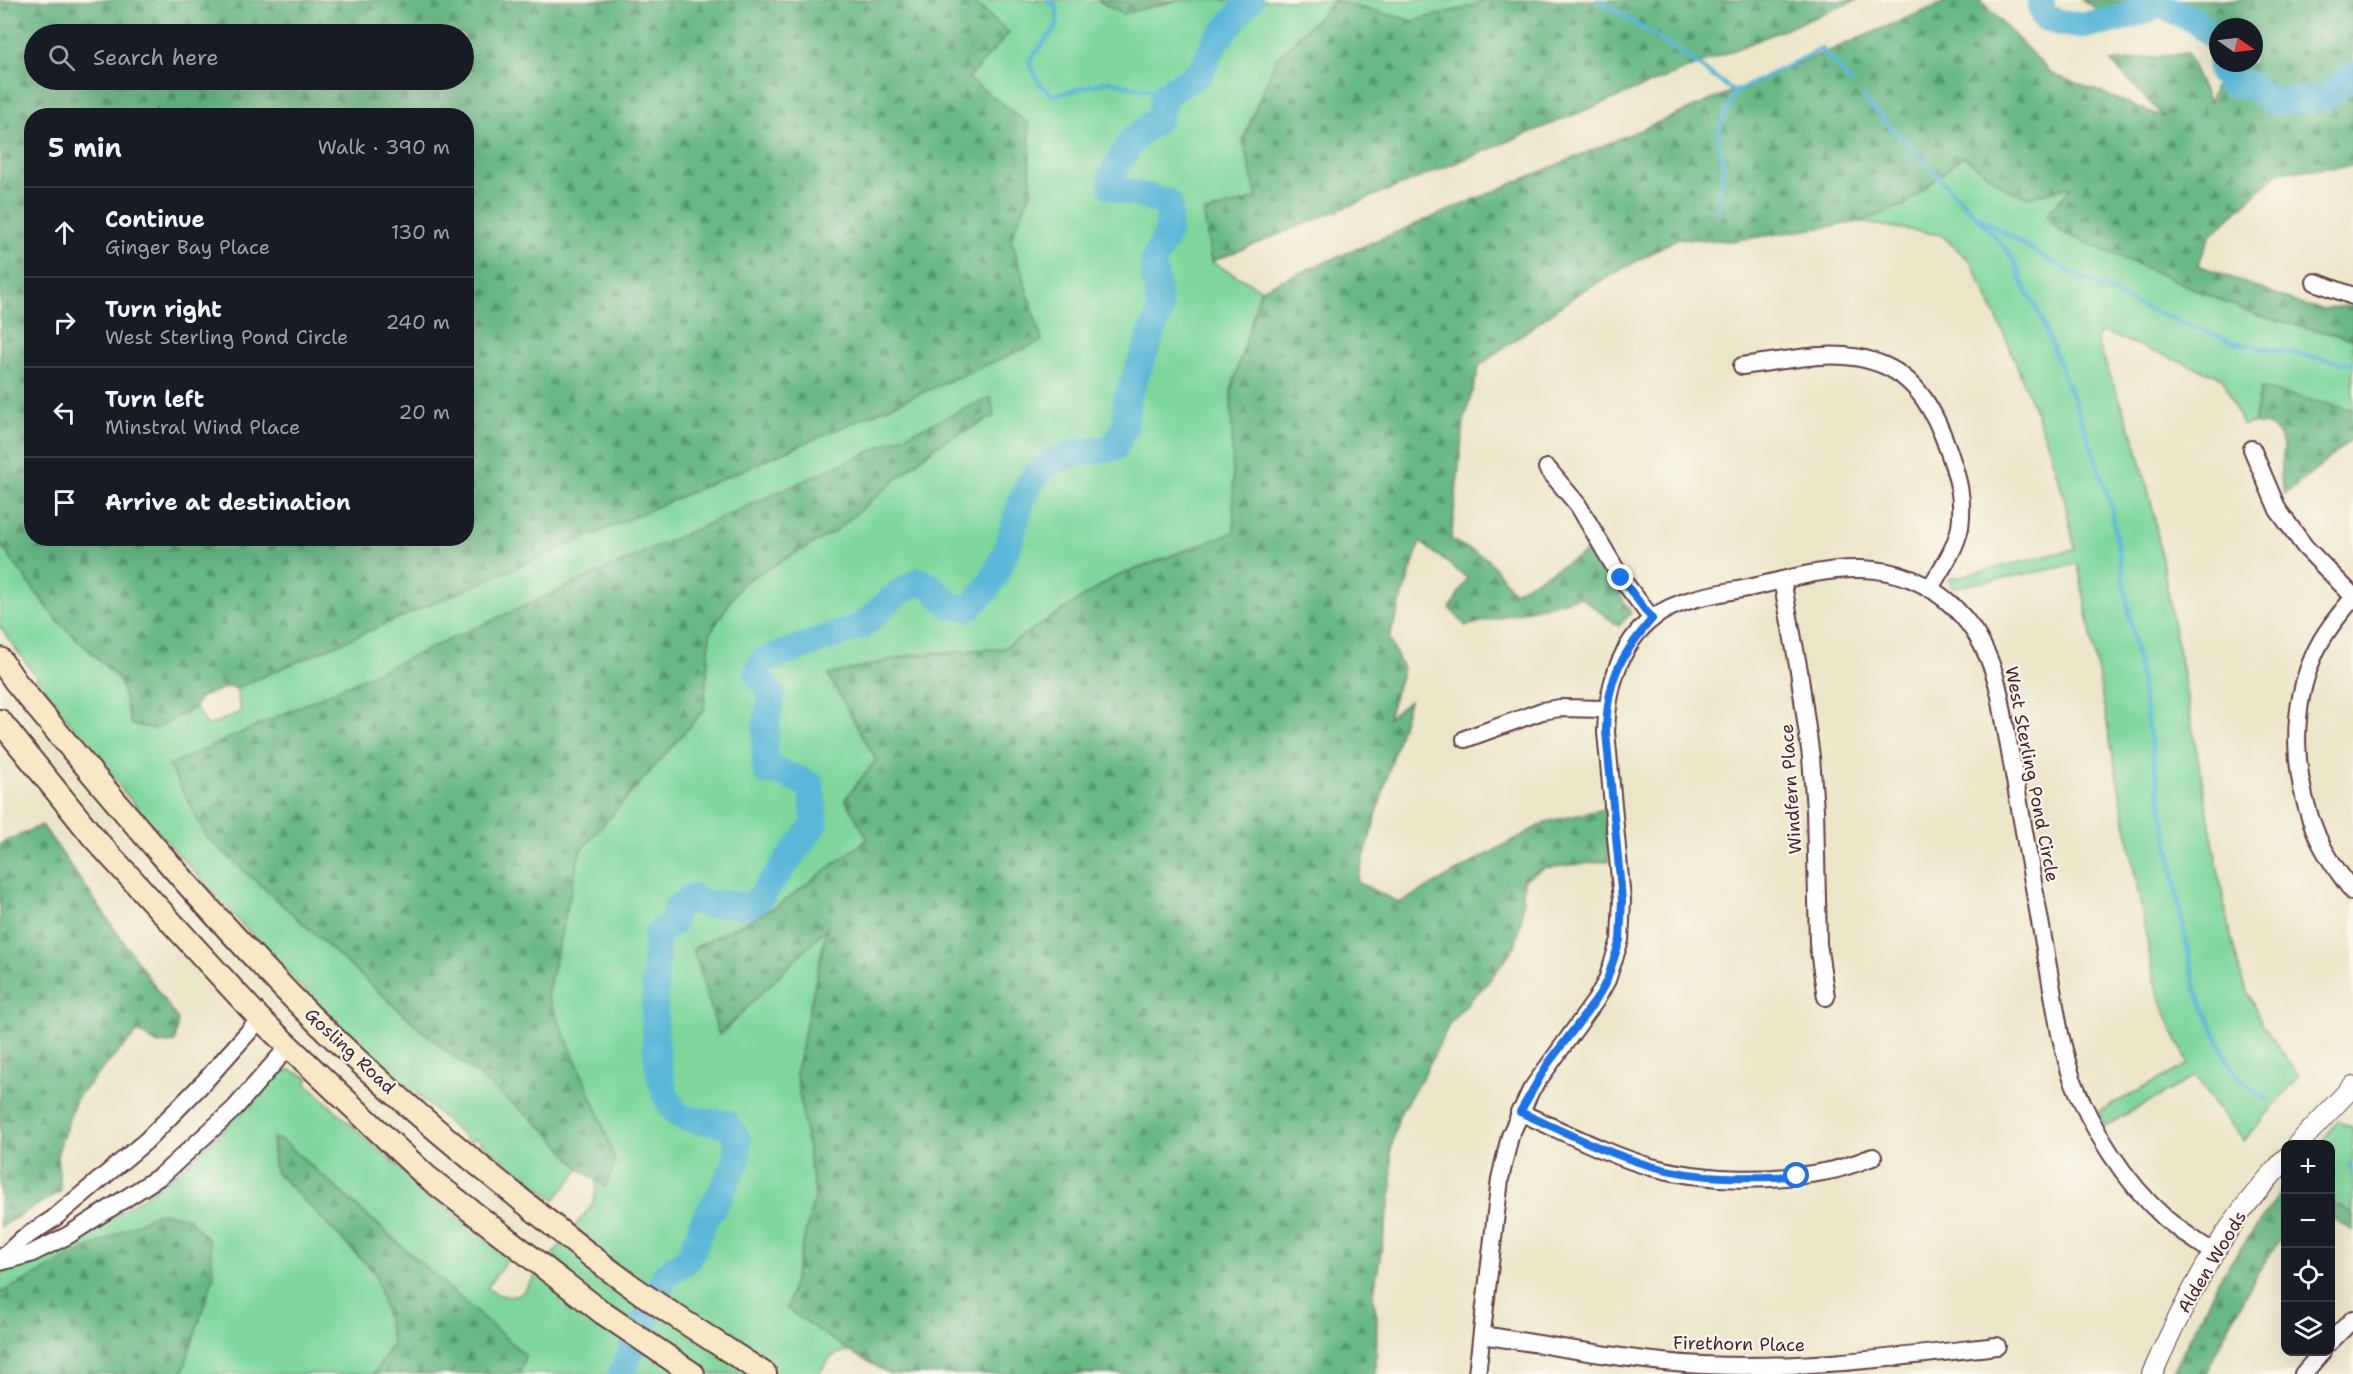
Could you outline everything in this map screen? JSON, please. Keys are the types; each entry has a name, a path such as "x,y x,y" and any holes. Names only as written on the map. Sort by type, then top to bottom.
{"main road":[{"name":"Gosling Road","path":"0,659 15,681 124,814 242,945 313,1018 374,1076 543,1217 634,1288 765,1374"},
{"name":"Gosling Road","path":"0,721 95,839 260,1019 426,1176 603,1313 693,1374"}],"street":[{"path":"2315,282 2353,296"},
{"path":"1742,366 1836,356 1856,358 1878,362 1899,373 1914,386 1938,420 1960,485 1962,504 1960,530 1953,549 1930,588"},
{"path":"2252,449 2278,510 2305,547 2353,597 2331,626 2314,655 2301,696 2296,738 2299,771 2312,823 2319,840 2353,892"},
{"path":"1547,468 1578,505 1621,578 1652,619"},
{"name":"West Sterling Pond Circle","path":"1477,1374 1503,1160 1520,1112 1547,1065 1596,1000 1607,980 1620,940 1622,900 1606,732 1606,709 1611,683 1623,656 1652,619 1671,607 1692,600 1782,580 1860,569 1882,571 1930,588 1955,607 1973,627 1995,671 2060,1034 2072,1078 2091,1119 2111,1154 2140,1192 2166,1219 2214,1253"},
{"name":"Windfern Place","path":"1782,580 1799,671 1811,757 1815,810 1818,944 1826,997"},
{"path":"1465,739 1542,711 1560,708 1606,709"},
{"path":"0,1261 22,1239 53,1220 146,1141 204,1082 260,1019"},
{"path":"0,1261 30,1254 67,1236 162,1175 234,1109 289,1046"},
{"path":"2302,1140 2353,1086"},
{"path":"1520,1112 1652,1167 1710,1177 1742,1179 1797,1176 1831,1171 1873,1157"},
{"name":"Alden Woods","path":"2152,1374 2188,1298 2214,1253 2234,1222 2281,1164"},
{"path":"2335,1338 2353,1318"},
{"name":"Firethorn Place","path":"1482,1335 1642,1360 1705,1365 1792,1366 1876,1360 1997,1346"},
{"path":"2303,1374 2319,1356"}],"green space":[{"path":"0,0 971,0 1009,33 968,78 1029,124 1031,192 1011,238 1042,341 236,688 229,686 199,698 195,707 155,729 131,724 120,680 56,619 0,544"},
{"path":"971,0 1097,0 1123,14 1178,0 1483,0 1476,5 1414,21 1334,1 1276,59 1243,140 1257,198 1204,213 1211,262 1261,289 1231,391 1235,532 1113,578 1004,648 911,655 829,675 876,760 845,799 868,839 777,906 693,949 720,1035 827,927 796,1072 815,1195 787,1309 851,1352 831,1357 819,1374 520,1374 525,1355 283,1141 272,1138 275,1171 375,1273 393,1343 374,1374 182,1374 214,1275 0,1293 0,1274 88,1231 144,1196 196,1156 261,1087 281,1073 290,1070 308,1077 307,1084 356,1129 509,1257 487,1288 504,1296 522,1293 592,1205 596,1193 596,1180 605,1187 600,1116 547,995 580,851 704,710 710,633 742,583 834,532 937,445 993,416 169,765 207,837 420,1029 548,1132 580,1169 554,1200 475,1138 470,1142 323,1010 147,820 83,741 0,627 0,544 56,619 120,680 131,724 155,729 195,707 208,726 241,712 236,688 1042,341 1011,238 1031,192 968,78 1009,33"},
{"path":"1097,0 1178,0 1123,14"},
{"path":"1483,0 1857,0 1211,262 1204,213 1257,198 1243,140 1276,59 1334,1 1414,21 1476,5"},
{"path":"1950,0 1980,0 2052,74 2164,117 2111,62 2187,53 2209,102 2221,72 2263,72 2263,18 2209,18 2209,24 2185,7 2104,14 2081,0 2353,0 2353,166 2279,172 2210,236 2198,265 2303,305 2323,309 2353,305 2353,339 2259,316 2061,232 2046,215 2072,187 2028,197 2007,189 1963,156 1905,205 1859,222 1731,241 1678,238 1579,293 1480,365 1464,420 1451,540 1488,559 1514,592 1592,549 1631,613 1619,626 1580,597 1466,626 1450,609 1467,578 1420,542 1389,639 1403,669 1388,718 1409,701 1357,882 1400,903 1546,822 1605,809 1609,861 1544,868 1524,879 1522,917 1515,946 1488,982 1451,1021 1425,1073 1399,1115 1391,1149 1392,1190 1373,1297 1377,1317 1376,1374 890,1374 851,1352 787,1309 815,1195 796,1072 827,928 719,1035 693,949 777,906 868,839 845,799 876,760 828,675 911,655 1004,648 1113,578 1234,532 1231,391 1261,289"},
{"path":"1963,156 2007,189 2073,186 2047,215 2061,232 2259,316 2353,339 2353,410 2261,388 2254,423 2242,425 2223,378 2103,332 2096,338 2137,447 2153,510 2228,924 2242,980 2262,1024 2299,1076 2244,1141 2196,1076 2105,1126 2098,1112 2189,1064 2171,1028 2155,984 2078,564 1952,588 1949,579 2075,549 2064,497 2046,439 2005,336 1971,262 1941,235 1859,222 1905,205"},
{"path":"2261,388 2353,410 2353,438 2285,495 2280,477 2284,448 2280,435 2269,425 2254,423"},
{"path":"991,397 994,416 937,445 834,532 742,583 710,633 704,710 580,851 547,995 600,1116 615,1162 606,1187 580,1169 548,1132 420,1029 207,837 169,765"},
{"path":"42,825 178,1020 175,1042 158,1044 138,1031 76,1098 57,1155 61,1191 0,1227 0,844"},
{"path":"2338,1121 2353,1128 2353,1217 2335,1210 2335,1140 2322,1140"},
{"path":"272,1138 283,1141 525,1355 520,1374 374,1374 393,1343 375,1273 275,1171"},
{"path":"2281,1192 2281,1238 2258,1272 2206,1374 2172,1374 2220,1278"},
{"path":"2335,1206 2353,1214 2353,1231 2335,1220"},
{"path":"158,1213 188,1217 209,1241 214,1275 182,1374 0,1374 0,1293"}],"waterway":[{"path":"1048,0 1057,8 1057,26 1029,61 1039,83 1053,96 1108,81 1165,94"},
{"path":"621,1374 667,1273 689,1259 703,1222 720,1195 737,1160 738,1140 726,1123 697,1121 681,1116 670,1104 662,1084 655,1031 657,934 673,923 676,910 691,897 708,905 724,903 745,907 757,901 815,824 811,785 780,772 767,772 765,734 772,695 757,673 763,660 862,626 897,594 919,581 932,587 951,607 969,608 986,589 999,567 1023,496 1035,476 1043,468 1059,459 1077,453 1114,448 1125,427 1127,398 1160,312 1153,262 1168,232 1169,203 1112,187 1112,174 1132,140 1159,118 1165,94 1200,73 1214,44 1250,0"},
{"path":"1599,0 1688,58 1735,92 1822,49 1852,83"},
{"path":"2040,0 2044,17 2073,25 2102,23 2160,5 2194,20 2209,32"},
{"path":"2221,72 2231,84 2248,84 2273,102 2323,98 2353,75"},
{"path":"1718,214 1724,164 1717,135 1735,92"},
{"path":"1862,97 1974,214 2052,262 2132,303 2236,343 2353,364"},
{"path":"1974,214 2009,252 2039,313 2087,434 2111,506 2177,896 2196,990 2228,1062 2240,1079 2266,1100"},
{"path":"2350,1167 2353,1170"}],"route":[{"path":"1621,578 1652,619 1623,656 1611,683 1606,709 1606,732 1622,900 1620,940 1607,980 1596,1000 1547,1065 1520,1112 1652,1167 1710,1177 1742,1179 1797,1176"}]}
